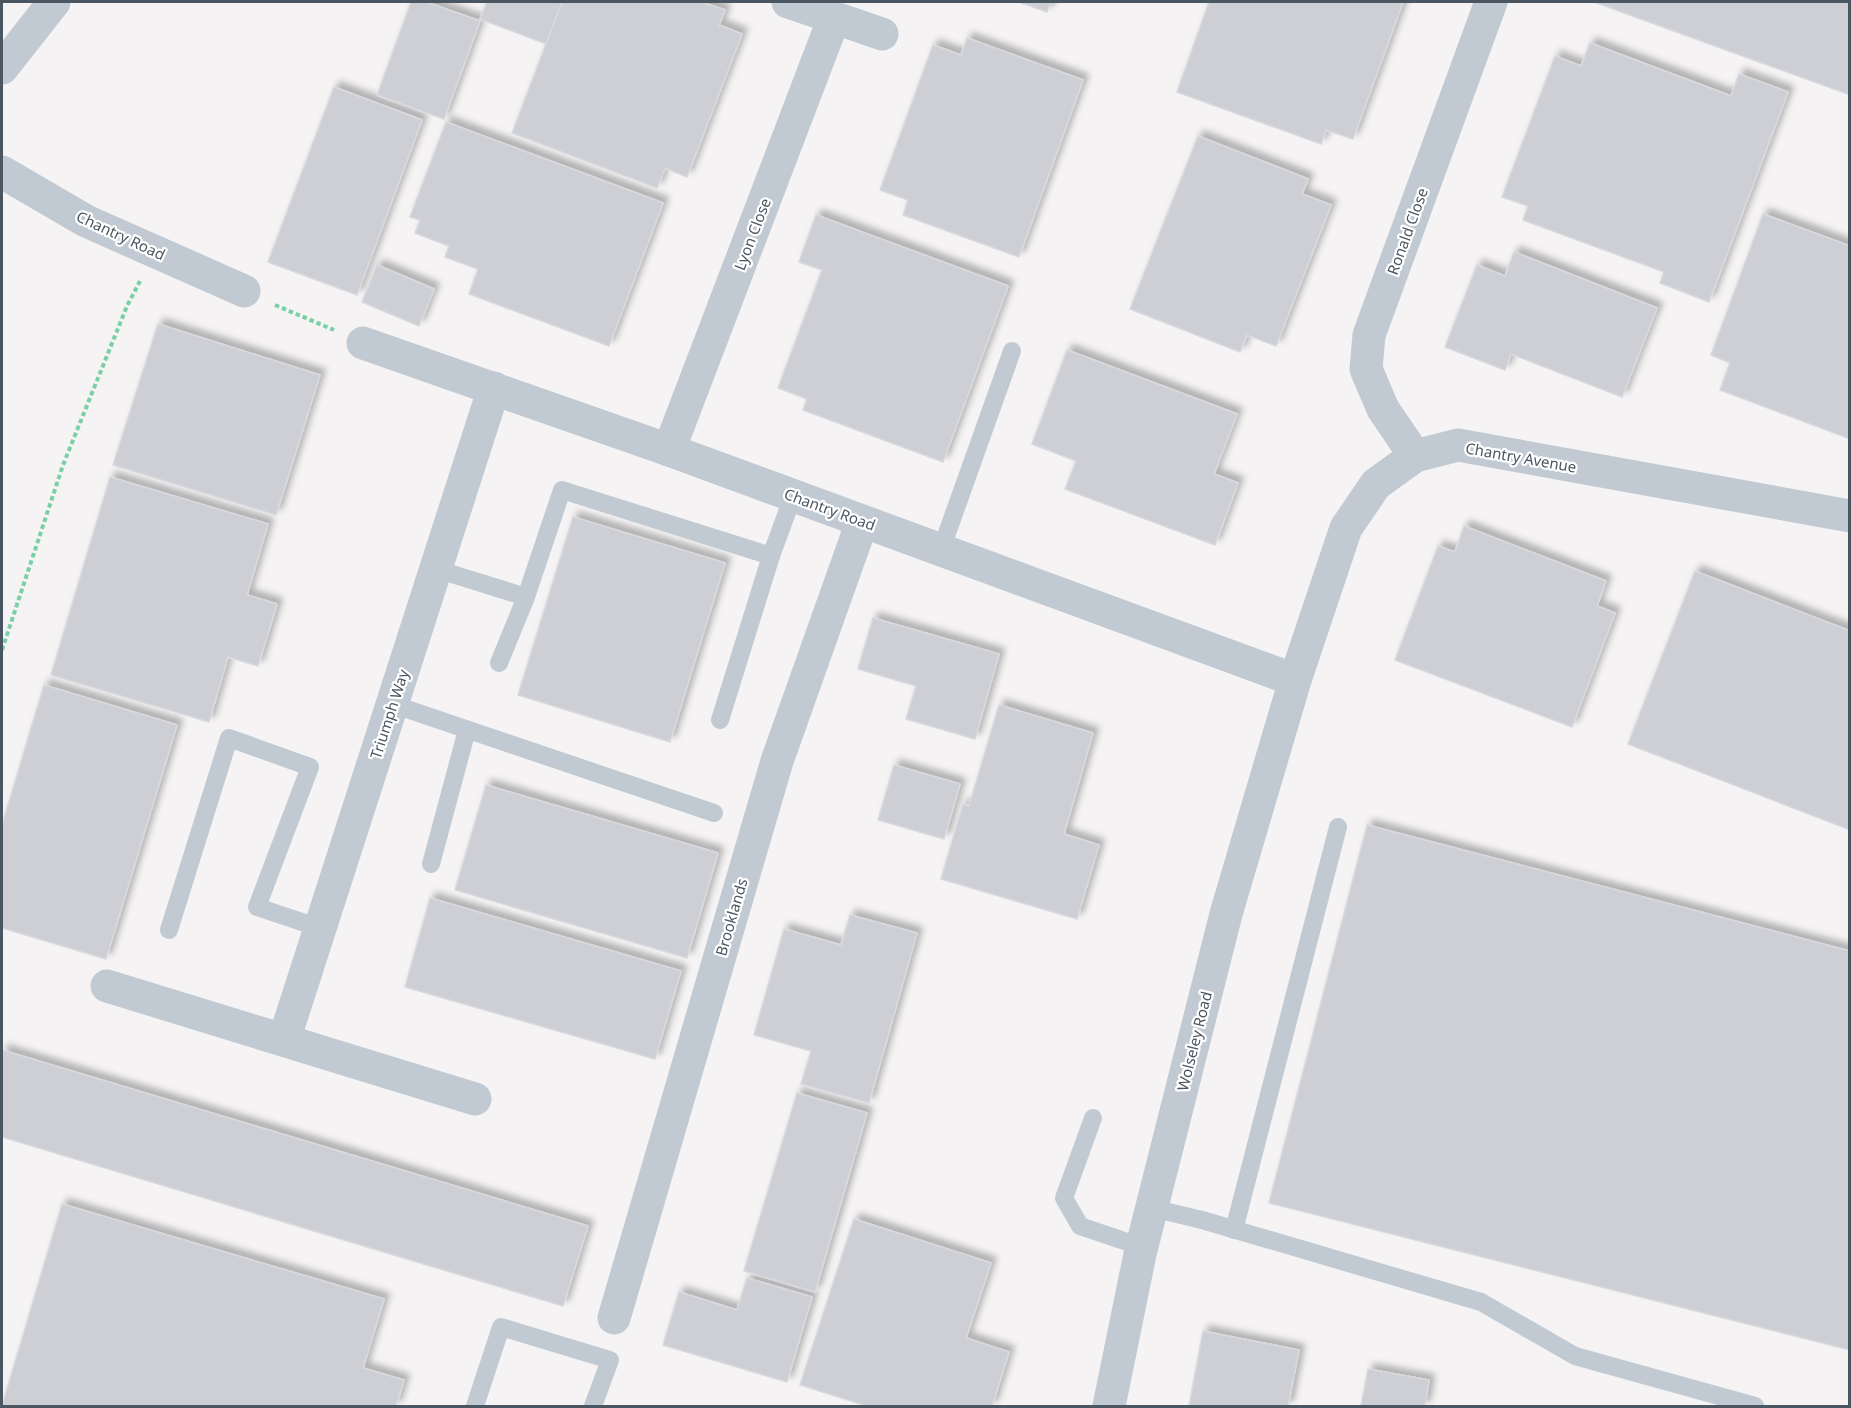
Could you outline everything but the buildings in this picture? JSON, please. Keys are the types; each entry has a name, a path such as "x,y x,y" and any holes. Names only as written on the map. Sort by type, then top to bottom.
{"street":[{"path":"2,68 54,2"},
{"path":"788,2 882,34"},
{"name":"Ronald Close","path":"1415,456 1383,409 1366,369 1369,334 1491,2"},
{"name":"Lyon Close","path":"669,450 834,18"},
{"name":"Chantry Road","path":"2,172 86,221 244,291"},
{"name":"Chantry Road","path":"363,343 669,450 1295,680"},
{"name":"Triumph Way","path":"284,1040 494,388"},
{"name":"Chantry Avenue","path":"1295,680 1346,528 1376,484 1415,456 1458,445 1850,516"},
{"name":"Brooklands","path":"614,1318 777,761 862,522"},
{"name":"Wolseley Road","path":"1109,1407 1152,1208 1226,914 1295,680"},
{"path":"107,986 475,1099"}],"lane":[{"path":"941,550 1012,351"},
{"path":"499,663 526,597 562,490 771,556"},
{"path":"720,720 771,556 793,496"},
{"path":"436,569 526,597"},
{"path":"392,704 714,813"},
{"path":"431,864 467,730"},
{"path":"169,930 229,738 310,767 257,907 320,928"},
{"path":"1234,1230 1338,827"},
{"path":"1094,1118 1064,1197 1080,1226 1143,1247"},
{"path":"1152,1208 1481,1302 1575,1356 1755,1407"},
{"path":"475,1407 501,1327 610,1360 593,1407"}],"path":[{"path":"2,650 63,465 127,306 155,252"},
{"path":"244,291 363,343"}]}
